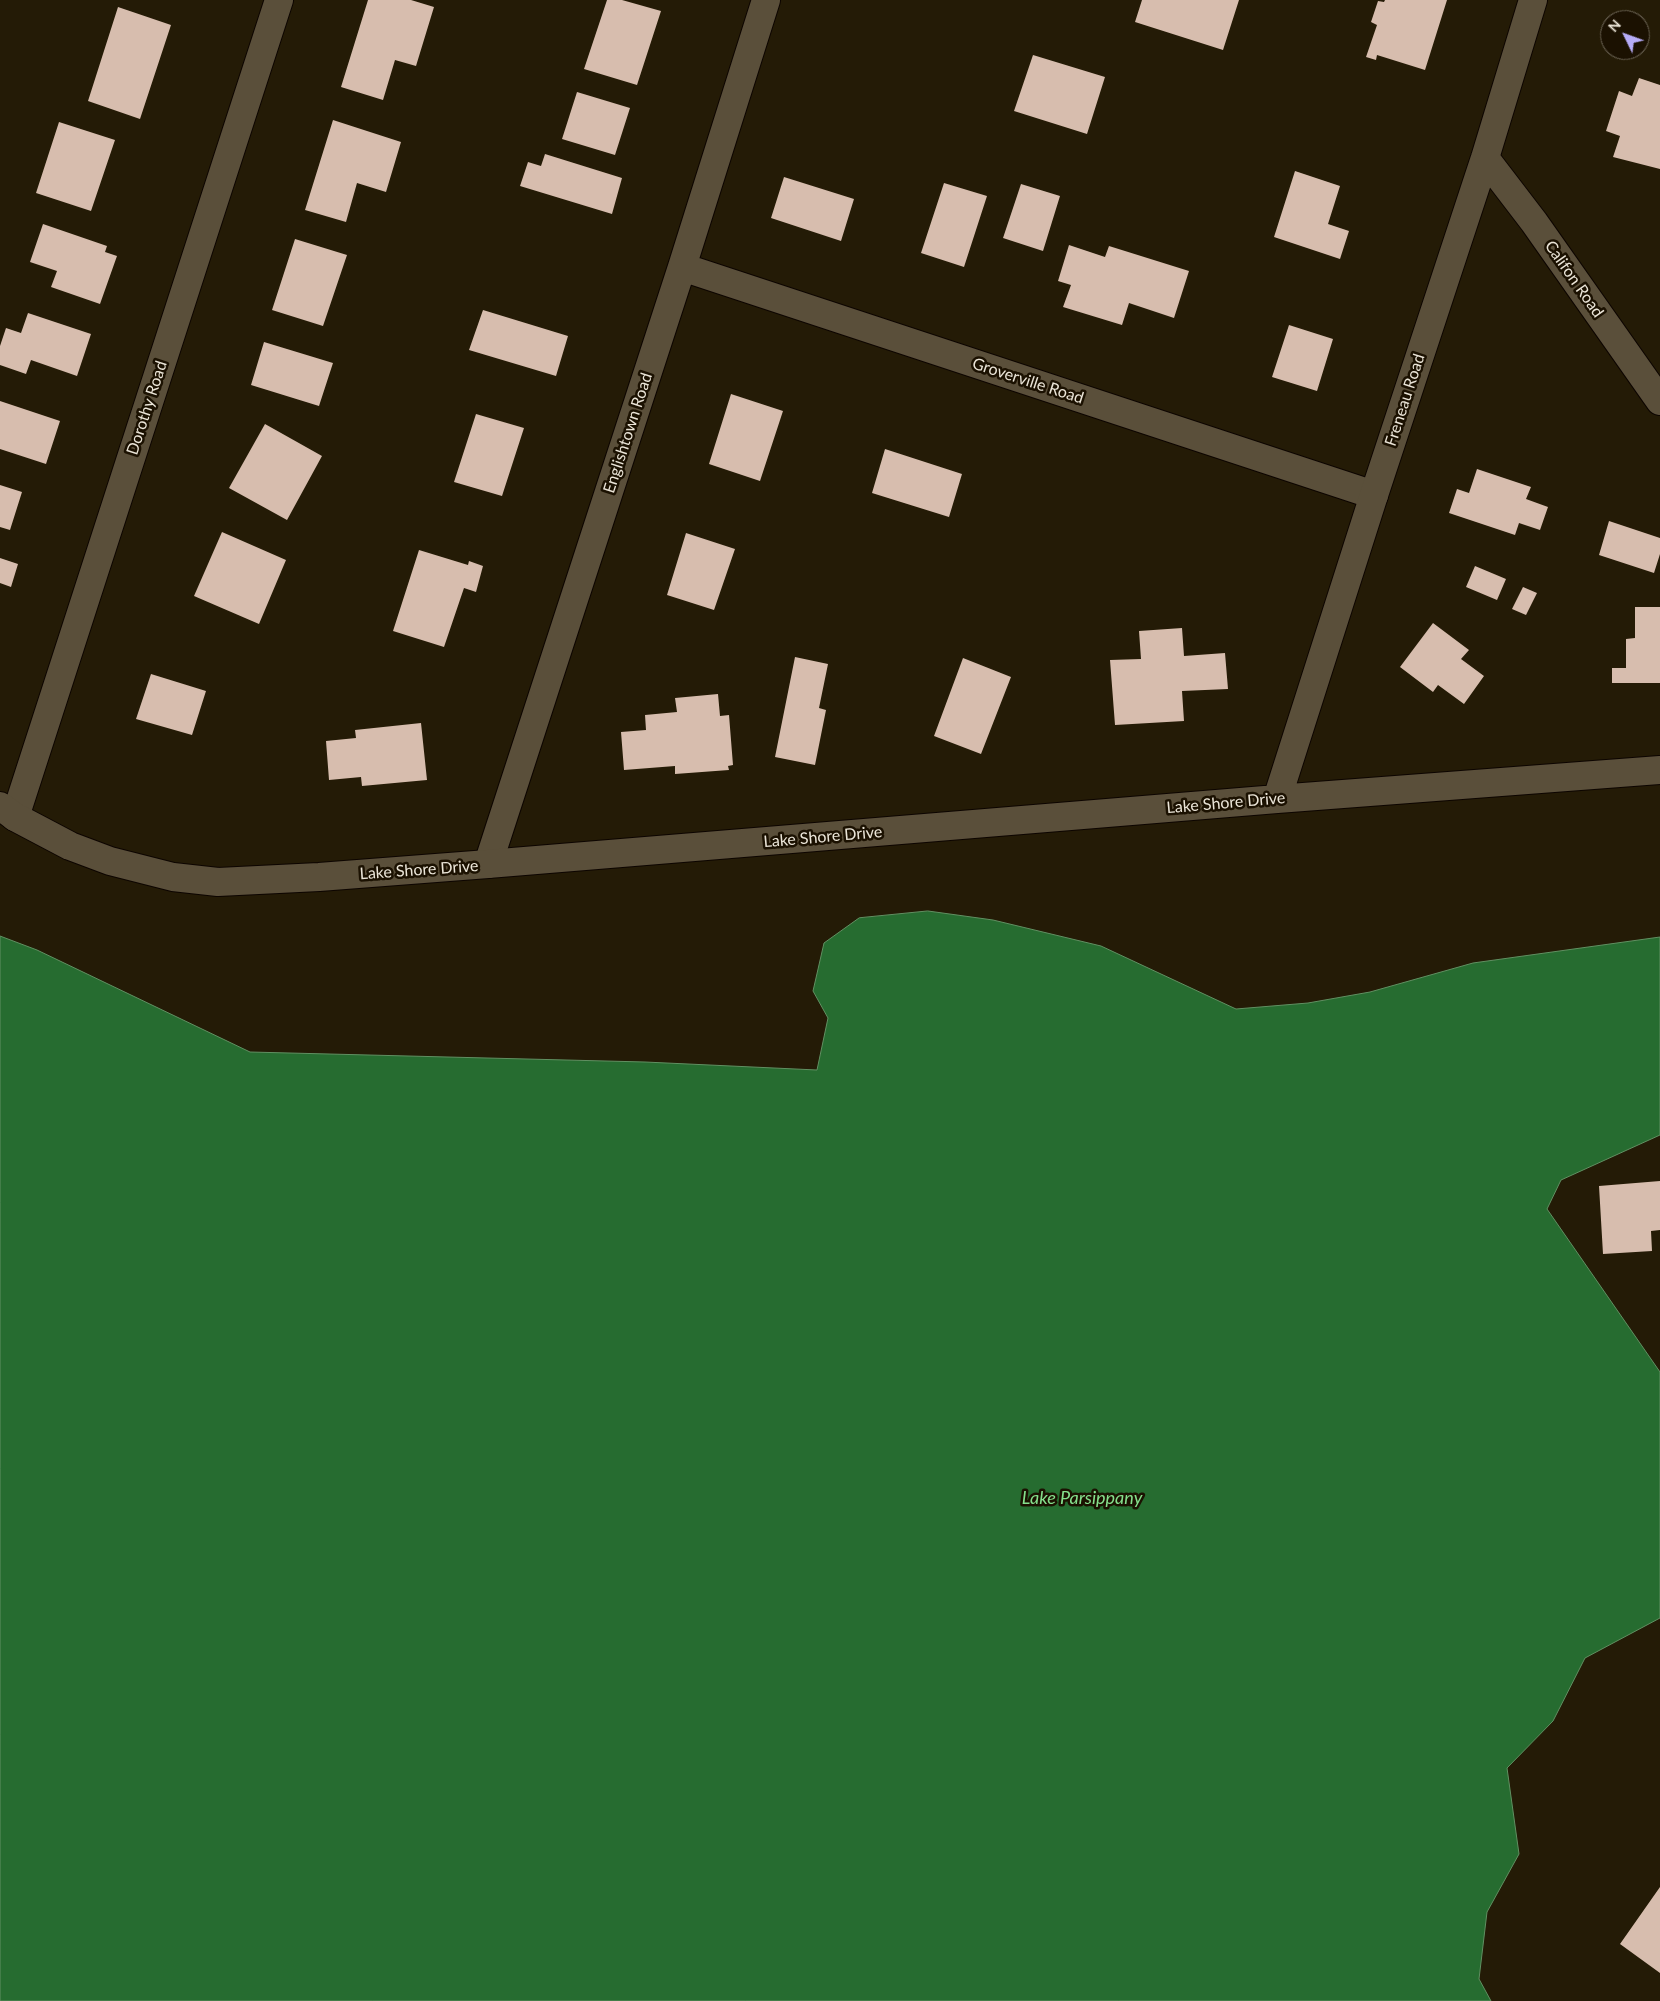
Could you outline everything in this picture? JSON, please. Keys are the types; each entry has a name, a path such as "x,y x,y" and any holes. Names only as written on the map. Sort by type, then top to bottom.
{"street":[{"name":"Dorothy Road","path":"8,812 278,0"},
{"name":"Englishtown Road","path":"488,864 682,267 766,0"},
{"name":"Freneau Road","path":"1277,799 1374,495 1486,158 1533,0"},
{"name":"Califon Road","path":"1486,158 1534,222 1660,401"},
{"name":"Groverville Road","path":"682,267 1374,495"},
{"name":"Lake Shore Drive","path":"8,812 70,846 110,862 173,877 209,881 319,877 1277,799 1660,770"}],"water":[{"name":"Lake Parsippany","path":"928,911 993,920 1101,946 1236,1009 1308,1003 1370,992 1473,963 1660,937 1660,1135 1561,1180 1547,1209 1660,1372 1660,1618 1585,1658 1553,1721 1507,1768 1519,1854 1487,1912 1479,1979 1491,2001 0,2001 0,936 37,950 250,1052 645,1062 817,1070 828,1018 813,991 824,943 859,918"}],"building":[{"path":"368,0 411,0 434,7 416,66 395,60 383,100 341,87"},
{"path":"607,0 622,0 661,11 637,85 584,69"},
{"path":"1142,0 1239,0 1223,50 1135,22"},
{"path":"1385,0 1447,0 1425,70 1377,55 1376,60 1366,57 1377,25 1371,22 1378,1 1384,2"},
{"path":"118,7 171,25 140,119 88,101"},
{"path":"1033,55 1105,77 1087,134 1014,111"},
{"path":"1639,78 1660,85 1660,169 1613,157 1620,136 1606,131 1619,91 1632,96"},
{"path":"577,92 630,108 615,155 562,139"},
{"path":"333,120 401,142 386,192 357,183 346,222 305,210"},
{"path":"59,122 115,140 91,211 36,193"},
{"path":"545,154 622,178 612,214 520,186 528,162 541,166"},
{"path":"1295,171 1340,186 1328,224 1349,231 1340,259 1274,237"},
{"path":"784,177 854,199 841,241 771,218"},
{"path":"944,183 987,196 964,267 921,253"},
{"path":"1021,184 1060,196 1043,251 1003,238"},
{"path":"43,224 107,246 105,252 117,256 100,304 51,287 57,271 30,262"},
{"path":"295,239 347,255 323,326 272,310"},
{"path":"1069,245 1105,257 1109,246 1189,271 1174,318 1129,303 1122,325 1063,307 1071,285 1058,281"},
{"path":"483,310 568,336 556,376 469,350"},
{"path":"28,313 91,334 77,376 31,360 26,374 0,365 0,346 6,328 21,333"},
{"path":"1289,325 1333,339 1317,391 1272,377"},
{"path":"264,342 333,363 319,406 251,385"},
{"path":"731,394 783,411 760,481 709,464"},
{"path":"0,401 60,421 46,464 0,449"},
{"path":"476,414 524,428 502,496 454,482"},
{"path":"265,424 322,456 287,520 229,488"},
{"path":"885,449 962,474 949,517 872,493"},
{"path":"1477,469 1531,487 1526,499 1548,507 1540,530 1519,523 1515,535 1449,513 1457,489 1469,493"},
{"path":"0,485 22,492 10,530 0,527"},
{"path":"1609,521 1660,538 1660,554 1654,573 1599,555"},
{"path":"222,532 286,560 259,624 194,596"},
{"path":"686,533 735,549 714,610 667,595"},
{"path":"419,550 468,565 469,561 483,566 476,592 464,588 444,647 393,631"},
{"path":"0,558 18,564 11,587 0,583"},
{"path":"1475,566 1506,579 1497,600 1466,587"},
{"path":"1523,587 1537,593 1526,615 1512,609"},
{"path":"1635,607 1660,607 1660,683 1612,683 1612,668 1626,668 1626,639 1635,638"},
{"path":"1433,623 1469,650 1461,659 1484,676 1464,704 1438,685 1433,692 1400,667"},
{"path":"1182,628 1184,656 1225,653 1228,689 1182,691 1184,721 1115,725 1110,660 1141,659 1139,631"},
{"path":"795,657 828,664 819,708 826,710 815,765 775,757"},
{"path":"963,658 1011,677 981,754 934,736"},
{"path":"151,674 206,691 192,735 136,719"},
{"path":"718,694 720,716 729,715 733,765 728,766 729,770 675,774 675,766 624,770 621,732 646,730 645,715 677,712 675,698"},
{"path":"421,723 427,780 362,786 361,777 329,780 326,741 356,738 355,730"},
{"path":"1660,1181 1660,1230 1651,1231 1652,1251 1603,1254 1599,1186"},
{"path":"1660,1887 1660,1973 1620,1944"}]}
